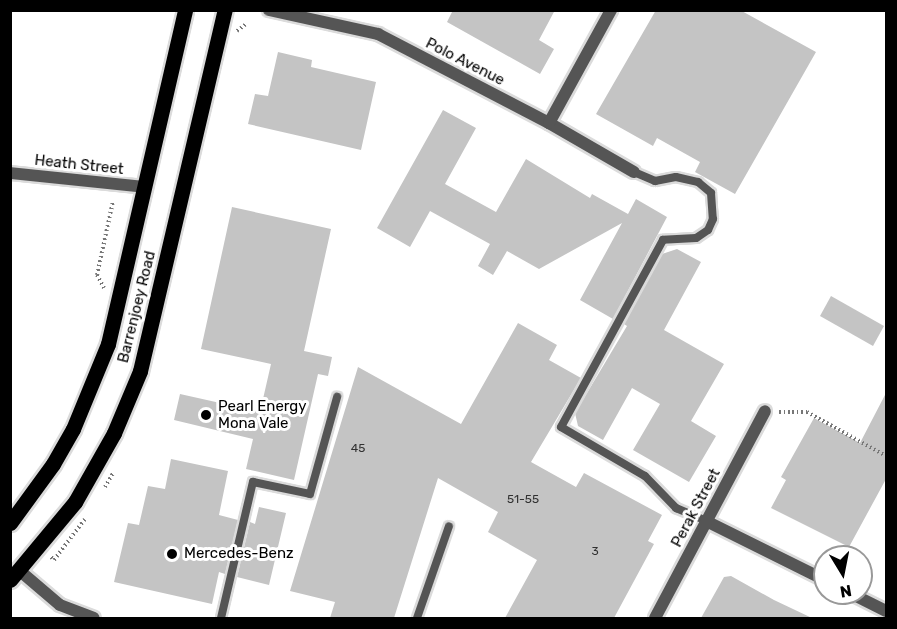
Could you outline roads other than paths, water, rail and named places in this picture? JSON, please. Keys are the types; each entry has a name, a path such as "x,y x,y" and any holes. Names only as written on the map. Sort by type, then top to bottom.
{"main road":[{"name":"Barrenjoey Road","path":"10,523 53,464 92,387 108,344 185,10"},
{"name":"Barrenjoey Road","path":"14,571 85,485 114,433 140,371 225,10"}],"street":[{"name":"Polo Avenue","path":"269,10 378,34 549,123 634,172"},
{"path":"549,123 611,10"},
{"name":"Heath Street","path":"10,173 145,187"},
{"name":"Perak Street","path":"655,618 765,411"},
{"path":"706,521 813,574"},
{"path":"14,571 60,605 94,618"}],"lane":[{"path":"634,172 655,181 676,177 698,182 711,193 713,219 708,230 696,238 663,240 561,427 645,476 676,508 706,521"},
{"path":"221,618 253,482 309,494 337,397"},
{"path":"417,618 449,525"}],"place":[{"name":"Pearl Energy Mona Vale","path":"206,415"},
{"name":"Mercedes-Benz","path":"172,554"}]}
